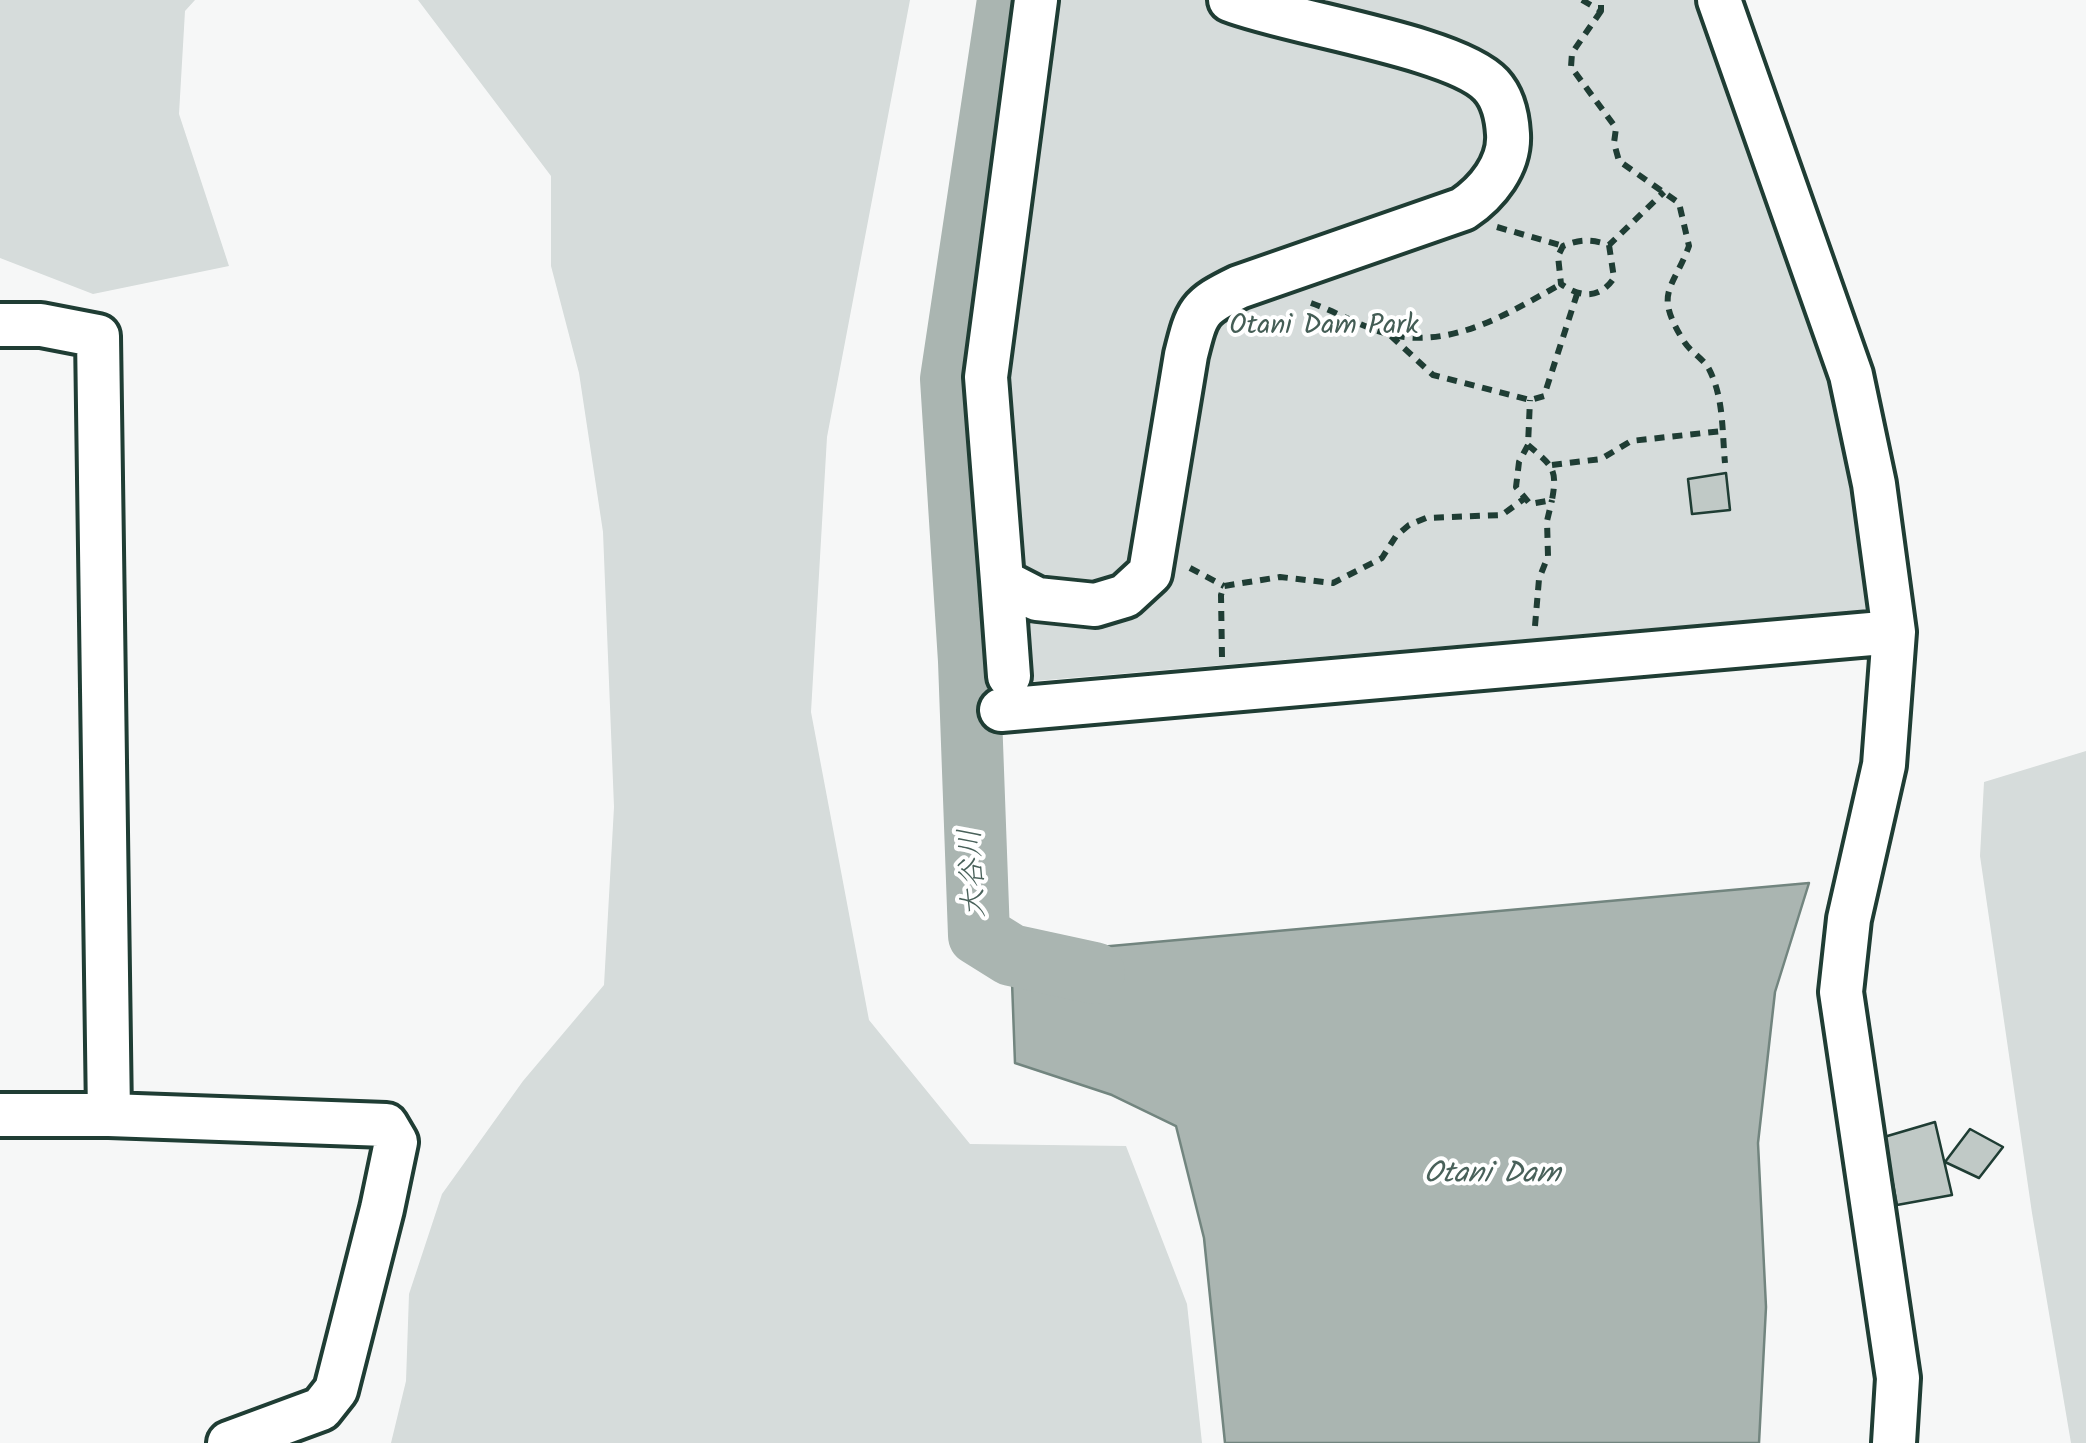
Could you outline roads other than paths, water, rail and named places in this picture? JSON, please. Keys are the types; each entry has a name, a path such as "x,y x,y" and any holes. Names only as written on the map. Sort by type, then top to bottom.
{"street":[{"path":"1036,0 986,376 1002,581 1005,693 1224,690 1894,632"},
{"path":"1002,581 1037,600 1095,605 1125,596 1150,573 1186,355 1195,319 1208,301 1457,212 1477,200 1502,168 1509,140 1506,112 1492,86 1476,73 1436,57 1230,0"},
{"path":"1719,0 1851,375 1874,484 1894,632 1884,765 1850,919 1841,992 1898,1378 1894,1443"},
{"path":"0,325 42,325 98,336 109,1115"},
{"path":"0,1116 109,1115 386,1125 396,1142 336,1390 321,1409 229,1443"}],"water":[{"name":"Otani Dam","path":"1809,883 1775,992 1758,1143 1766,1307 1759,1443 1225,1443 1204,1238 1176,1126 1112,1095 1015,1063 1011,955"}],"waterway":[{"name":"大谷川","path":"1008,0 951,379 969,661 979,935 1011,955 1094,973"}],"park label":[{"name":"Otani Dam Park","path":"1324,328"}]}
